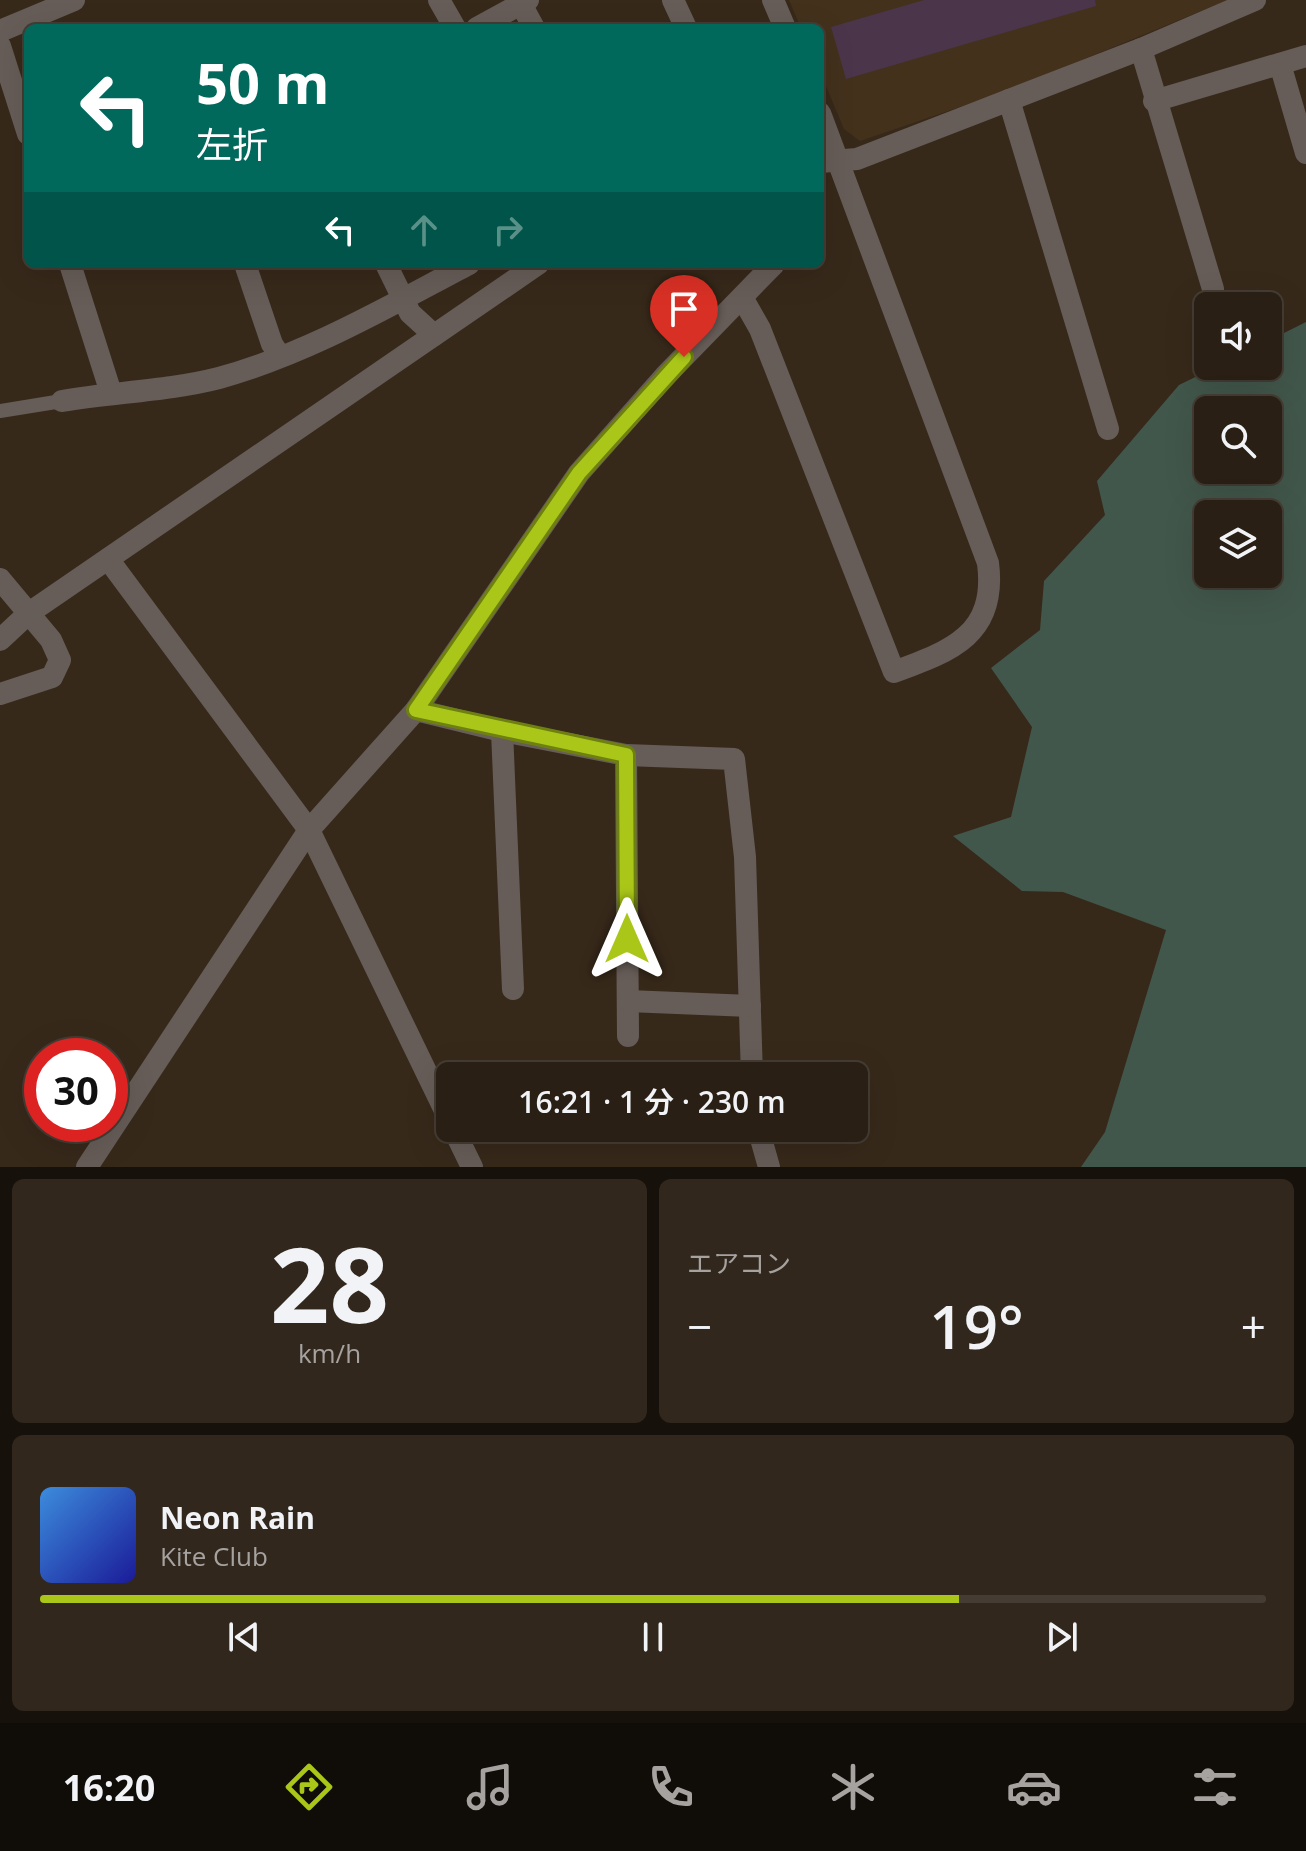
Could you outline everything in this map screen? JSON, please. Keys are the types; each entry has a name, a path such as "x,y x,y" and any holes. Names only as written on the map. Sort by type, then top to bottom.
{"street":[{"path":"0,31 74,0"},
{"path":"439,0 453,24"},
{"path":"673,0 684,24"},
{"path":"773,0 783,24"},
{"path":"829,160 857,159 1141,49 1255,0"},
{"path":"484,24 524,2 532,24"},
{"path":"0,46 24,121"},
{"path":"1141,49 1154,101 1213,289"},
{"path":"1154,101 1306,56"},
{"path":"1280,64 1306,153"},
{"path":"1009,100 1108,429"},
{"path":"743,299 760,329 894,672 947,652 963,640 988,607 991,588 988,563 829,160 824,134"},
{"path":"71,268 111,393"},
{"path":"246,268 272,344 280,356"},
{"path":"388,268 401,300 434,335"},
{"path":"62,401 217,378 280,356 401,300 461,268"},
{"path":"0,640 29,613 532,268"},
{"path":"87,1167 309,830 416,710 579,473 654,387 770,268"},
{"path":"108,559 309,830 436,1092"},
{"path":"0,579 57,649 58,670 42,682 0,694"},
{"path":"416,710 502,731 626,755 734,759 745,857 752,1062"},
{"path":"502,731 513,989"},
{"path":"626,755 628,1036"},
{"path":"628,1001 750,1006"},
{"path":"460,1142 472,1167"},
{"path":"762,1142 769,1167"}],"lane":[{"path":"0,411 62,401"}],"shaded area":[{"path":"789,0 1228,0 1004,92 860,141 844,129 824,82 824,24 799,24"}],"green space":[{"path":"1306,322 1306,1167 1081,1167 1105,1132 1166,930 1063,892 1022,891 953,836 1011,817 1032,727 991,668 1040,630 1044,581 1105,515 1097,481 1179,385 1194,378 1282,380 1282,334"}],"building":[{"path":"924,0 1095,0 1096,6 846,79 831,27"}],"route":[{"path":"627,939 626,755 502,731 416,710 579,473 684,357"}]}
